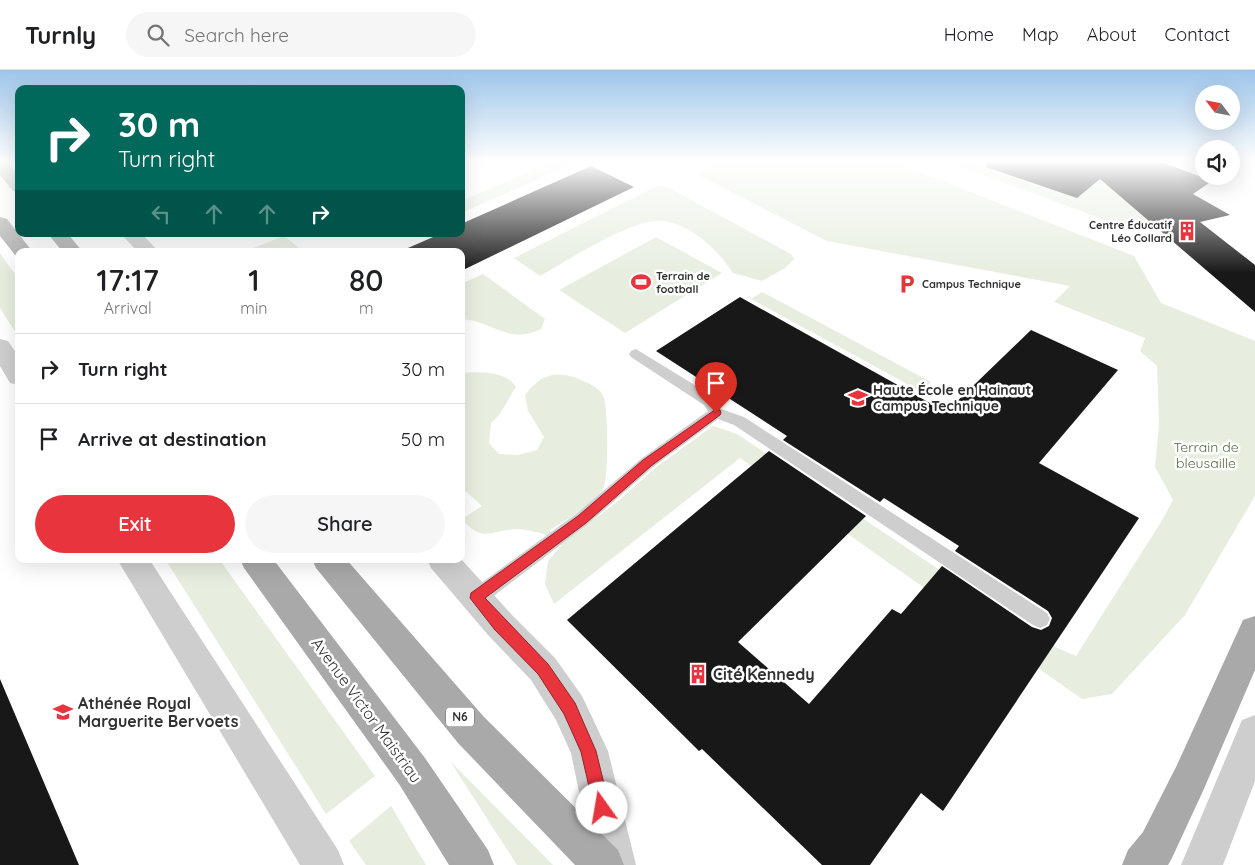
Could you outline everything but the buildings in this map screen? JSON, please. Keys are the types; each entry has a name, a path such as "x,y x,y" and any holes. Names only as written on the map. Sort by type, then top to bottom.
{"main road":[{"path":"0,223 20,248"},
{"path":"60,237 70,248"},
{"name":"Avenue Victor Maistriau","path":"258,563 412,770 473,865"},
{"name":"N6","path":"330,563 472,730 603,865"},
{"path":"1143,865 1157,846 1190,778 1255,631"}],"street":[{"path":"134,237 145,248"},
{"path":"0,346 15,370"},
{"path":"134,563 323,865"},
{"path":"445,563 500,625 543,669 569,708 589,751 616,865"},
{"path":"1202,865 1255,733"}],"lane":[{"path":"636,354 709,401 716,413 739,421 1040,619"},
{"path":"476,598 582,519 647,463 716,413"}],"green space":[{"path":"468,198 495,198 465,211 465,199"},
{"path":"633,198 688,198 791,254 794,259 785,268 762,281 733,273 703,239 683,227 661,221 634,226 618,233 540,276 514,258"},
{"name":"Terrain de bleusaille","path":"743,198 986,198 1134,256 1161,303 1255,341 1255,496 1185,615 1112,694 1082,699 740,458 554,604 545,584 548,561 563,543 622,498 655,468 713,426 737,434 1053,646 1076,656 1173,500 1155,467 1159,423 1157,366 1140,351 1145,338 1054,302 1070,286 827,241"},
{"path":"1046,198 1122,198 1150,222 1134,231"},
{"path":"285,237 299,248 254,248"},
{"name":"Terrain de football","path":"656,237 722,273 625,333 559,290"},
{"path":"0,253 15,274 15,332 0,308"},
{"path":"483,274 545,319 541,329 530,334 518,335 465,320 465,282"},
{"path":"762,292 931,382 920,391 751,299"},
{"path":"465,373 491,373 499,375 511,381 516,387 502,411 491,423 489,443 499,454 518,455 537,450 544,437 528,411 525,395 539,381 546,377 561,374 579,379 600,391 605,405 607,444 603,489 586,506 549,530 556,537 517,529 488,534 476,531 465,522 465,517 482,506 465,491"},
{"path":"168,563 222,563 375,776 326,814"},
{"path":"450,761 553,865 517,865"},
{"path":"391,806 426,865 366,865 349,841"}],"place":[{"name":"Centre Éducatif Léo Collard","path":"1187,231"},
{"name":"Terrain de football","path":"641,282"},
{"name":"Campus Technique","path":"907,284"},
{"name":"Haute École en Hainaut Campus Technique","path":"858,398"},
{"name":"Cité Kennedy","path":"698,674"},
{"name":"Athénée Royal Marguerite Bervoets","path":"63,712"}],"route":[{"path":"602,808 589,751 569,708 543,669 476,598 582,519 647,463 716,413"}]}
